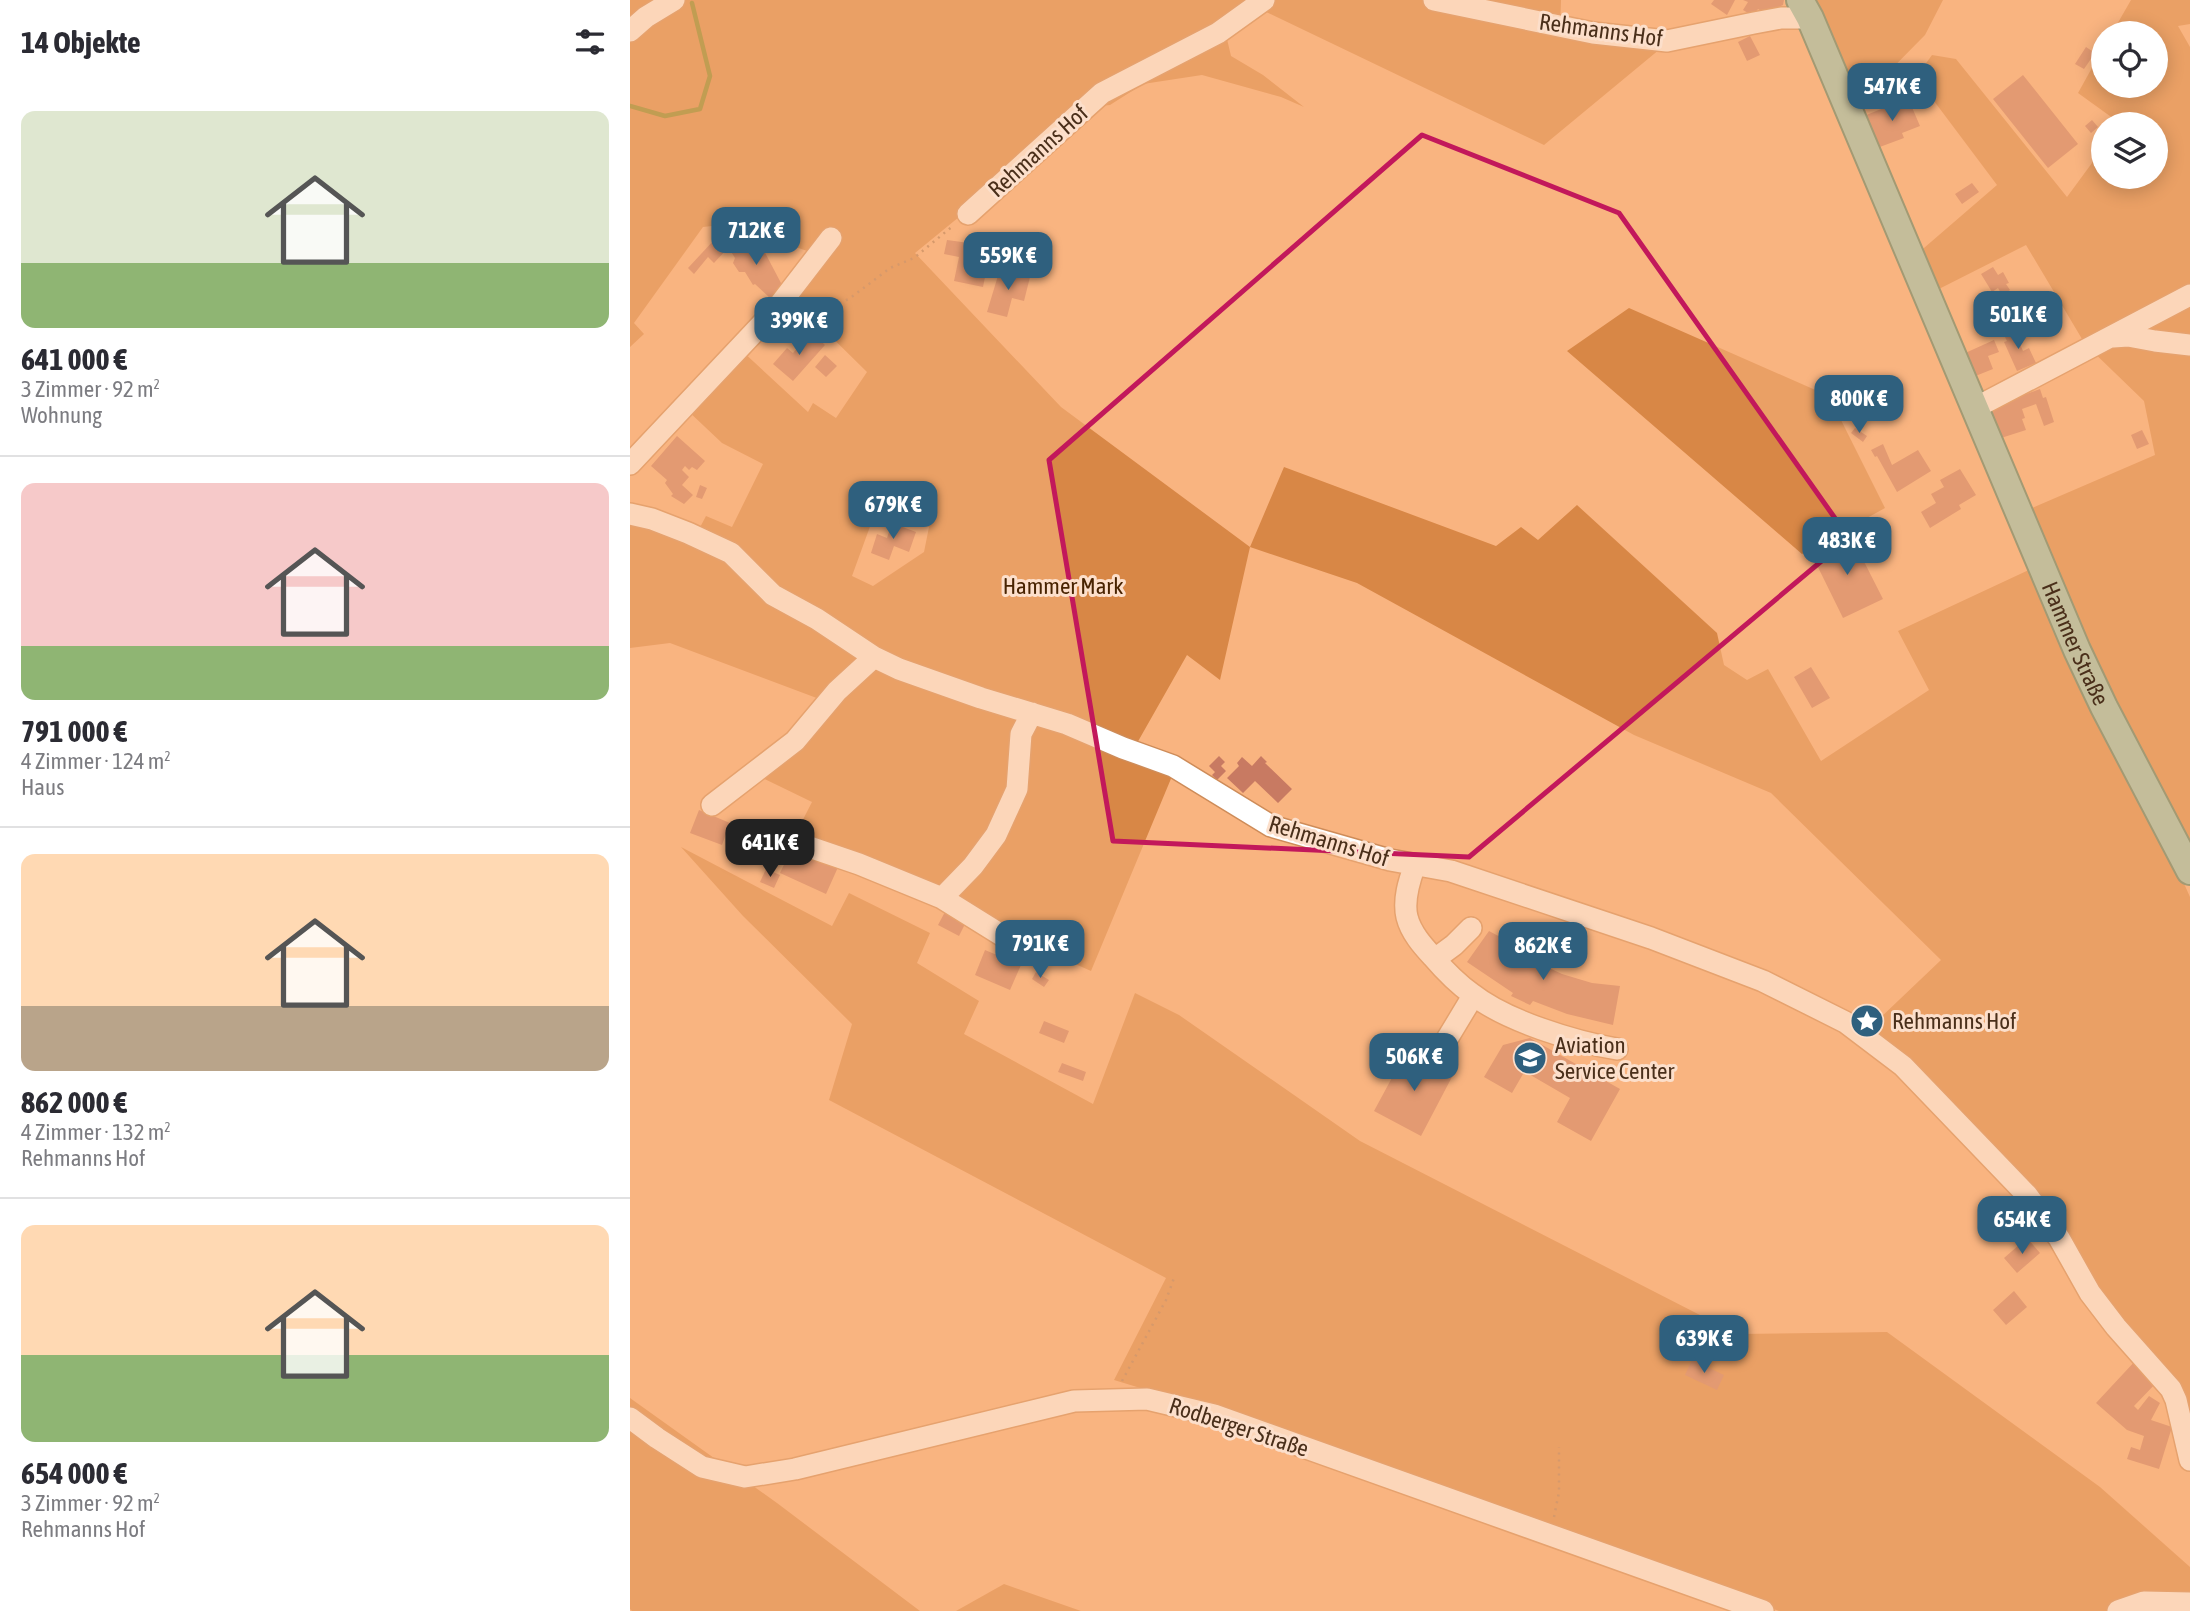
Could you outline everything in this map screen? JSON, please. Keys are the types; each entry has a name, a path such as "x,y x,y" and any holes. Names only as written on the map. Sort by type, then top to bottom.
{"main road":[{"name":"Hammer Straße","path":"1805,9 2077,650 2190,871"}],"street":[{"path":"630,31 646,17 674,0"},
{"name":"Rehmanns Hof","path":"968,214 1102,93 1219,33 1264,0"},
{"name":"Rehmanns Hof","path":"1434,0 1593,33 1667,41 1768,20 1805,9"},
{"path":"630,464 777,308 831,238"},
{"path":"1975,408 2190,295"},
{"path":"2104,340 2128,336 2190,345"},
{"name":"Rehmanns Hof","path":"630,514 652,519 731,553 773,595 828,625 874,657 899,670 1067,724 1123,748 1173,765 1271,826 1390,860 1451,871 1727,965 1800,997 1845,1022 1874,1043 1932,1094 2044,1216 2090,1293 2171,1389 2190,1460"},
{"path":"712,805 795,741 838,691 874,657"},
{"path":"942,898 973,866 996,835 1017,789 1021,734 1032,713"},
{"path":"780,837 859,864 942,898 1011,941"},
{"path":"1415,865 1406,899 1407,918 1417,939 1473,996 1536,1027 1589,1044 1617,1049"},
{"path":"1434,959 1454,945 1471,928"},
{"path":"1441,1049 1473,996"},
{"name":"Rodberger Straße","path":"630,1418 702,1467 745,1477 795,1469 1074,1401 1147,1399 1214,1415 1763,1611"},
{"path":"2118,1611 2144,1602 2190,1603"}],"path":[{"name":"Rehmanns Hof","path":"777,308 822,310 849,299 890,268 914,258 968,214"},
{"path":"1116,1399 1118,1387 1166,1300 1174,1278"},
{"path":"1549,1535 1559,1492 1559,1447"}],"highlighted area":[{"path":"1422,135 1619,213 1849,538 1469,857 1113,841 1049,460"}],"green space":[{"name":"Hammer Mark","path":"630,0 1561,0 1560,33 1660,49 1544,145 1262,10 1227,39 1231,56 1263,75 1304,107 1281,97 1202,75 1143,84 1110,105 1081,108 1019,168 915,253 1061,407 1250,547 1220,680 1187,655 1132,752 1175,769 1091,971 793,839 812,802 752,773 822,700 670,643 630,648 630,511 697,533 706,516 732,527 763,464 722,443 687,410 813,253 729,224 703,227 634,323 644,334 630,347","holes":["779,310 806,312 867,372 836,418 813,403 808,412 741,350","876,510 929,527 924,552 873,586 852,576"]},
{"path":"1809,0 1943,0 1925,35 1855,106"},
{"path":"2131,0 2190,0 2190,24 2178,26 2190,47 2190,857 2149,805 2190,897 2190,1434 2092,1286 2021,1189 1858,1039 1941,960 1771,793 1634,735 1357,583 1250,547 1284,467 1496,546 1521,527 1538,540 1577,505 1717,633 1724,665 1747,680 1768,669 1821,761 1929,690 1898,631 2033,568 2025,511 2155,455 2144,401 2085,344 2026,245 1931,293 1917,254 1997,185 1916,77 1932,55 1956,59 2067,197 2091,164 2091,189 2168,189 2168,112 2104,112 2078,93 2091,70 2091,98 2168,98 2168,21 2119,21"},
{"path":"1629,308 1829,396 1885,508 1802,554 1567,351"},
{"path":"681,847 832,926 849,893 930,933 917,963 979,1001 964,1034 1093,1104 1135,993 1179,1015 1360,1141 1737,1334 1887,1332 2100,1487 2190,1567 2190,1611 1779,1611 1554,1525 1335,1447 1114,1380 1166,1278 829,1100 852,1024 743,916"},
{"path":"630,1398 777,1503 920,1611 632,1611"},
{"path":"1004,1584 1081,1611 956,1611"}],"building":[{"path":"1714,0 1735,0 1727,15 1711,4"},
{"path":"1743,0 1784,0 1783,5 1765,13 1758,9 1753,16 1743,10 1748,2"},
{"path":"1750,36 1760,55 1747,61 1738,42"},
{"path":"2086,47 2091,50 2091,59 2084,69 2075,64"},
{"path":"2023,75 2078,144 2048,168 1993,99"},
{"path":"1908,98 1920,126 1902,133 1904,138 1877,148 1864,116"},
{"path":"2091,121 2091,133 2085,126"},
{"path":"1972,183 1979,192 1962,204 1955,194"},
{"path":"751,236 759,249 762,247 781,283 778,292 771,299 753,285 745,272 739,272 733,263 735,258 730,250"},
{"path":"714,240 726,250 714,263 708,257 694,274 688,268"},
{"path":"947,240 984,245 979,271 986,272 983,287 954,281 959,257 944,254"},
{"path":"1993,267 1998,275 2003,272 2009,283 2006,284 2010,290 2002,295 1998,288 1992,292 1981,274"},
{"path":"1000,269 1030,277 1024,301 1012,298 1007,317 987,312"},
{"path":"2013,328 2023,351 2029,348 2036,363 2017,371 2004,342 2007,341 2003,333"},
{"path":"811,332 825,345 793,381 773,364 787,348 793,353"},
{"path":"1994,340 1999,352 1988,356 1993,369 1973,377 1963,354"},
{"path":"825,355 837,366 826,377 815,367"},
{"path":"2040,389 2043,398 2046,397 2054,422 2044,426 2036,404 2022,409 2026,430 2001,438 1990,407"},
{"path":"1855,428 1867,436 1863,442 1851,433"},
{"path":"2142,430 2149,444 2137,449 2131,435"},
{"path":"677,436 705,461 697,470 692,467 689,470 685,466 682,470 689,477 682,485 693,495 684,504 671,496 673,494 665,483 667,480 651,466"},
{"path":"1883,444 1892,465 1918,450 1931,471 1897,492 1871,450"},
{"path":"1960,469 1976,495 1959,505 1961,509 1930,528 1921,512 1936,503 1931,494 1944,487 1940,480"},
{"path":"700,485 707,488 702,499 696,497"},
{"path":"892,523 916,532 909,552 894,546 889,560 871,553 877,534 887,538"},
{"path":"1851,536 1883,599 1843,618 1812,555"},
{"path":"1811,667 1830,698 1812,708 1794,677"},
{"path":"1219,756 1225,762 1221,766 1226,771 1217,780 1212,775 1215,772 1209,766"},
{"path":"1261,756 1292,789 1278,803 1255,781 1243,793 1227,778 1239,766 1237,763 1242,757 1252,766"},
{"path":"699,810 730,823 722,845 690,833"},
{"path":"791,850 839,865 826,894 780,873"},
{"path":"766,869 780,875 774,888 760,882"},
{"path":"946,910 967,920 959,936 938,925"},
{"path":"1489,931 1504,939 1510,937 1518,940 1520,944 1517,953 1562,974 1592,983 1620,986 1613,1025 1567,1014 1533,1001 1530,1005 1511,996 1513,993 1467,962"},
{"path":"985,950 1021,965 1010,990 975,975"},
{"path":"1036,972 1049,980 1044,987 1032,979"},
{"path":"1044,1021 1069,1031 1064,1043 1039,1033"},
{"path":"1530,1038 1620,1089 1591,1141 1557,1122 1570,1098 1527,1073 1523,1074 1512,1093 1484,1077 1503,1045"},
{"path":"1407,1050 1453,1075 1421,1136 1374,1111"},
{"path":"1062,1063 1086,1072 1083,1081 1058,1072"},
{"path":"2027,1238 2040,1253 2017,1273 2004,1258"},
{"path":"2014,1291 2027,1307 2006,1325 1993,1310"},
{"path":"2137,1359 2159,1380 2134,1406 2138,1410 2149,1396 2160,1403 2151,1420 2172,1427 2159,1469 2127,1459 2131,1447 2140,1450 2144,1436 2127,1430 2096,1403"},
{"path":"1692,1360 1724,1375 1717,1390 1685,1375"}],"waterway":[{"path":"630,106 665,116 700,109 710,76 692,3"}],"place":[{"name":"Rehmanns Hof","path":"1867,1021"},
{"name":"Aviation Service Center","path":"1530,1058"}]}
